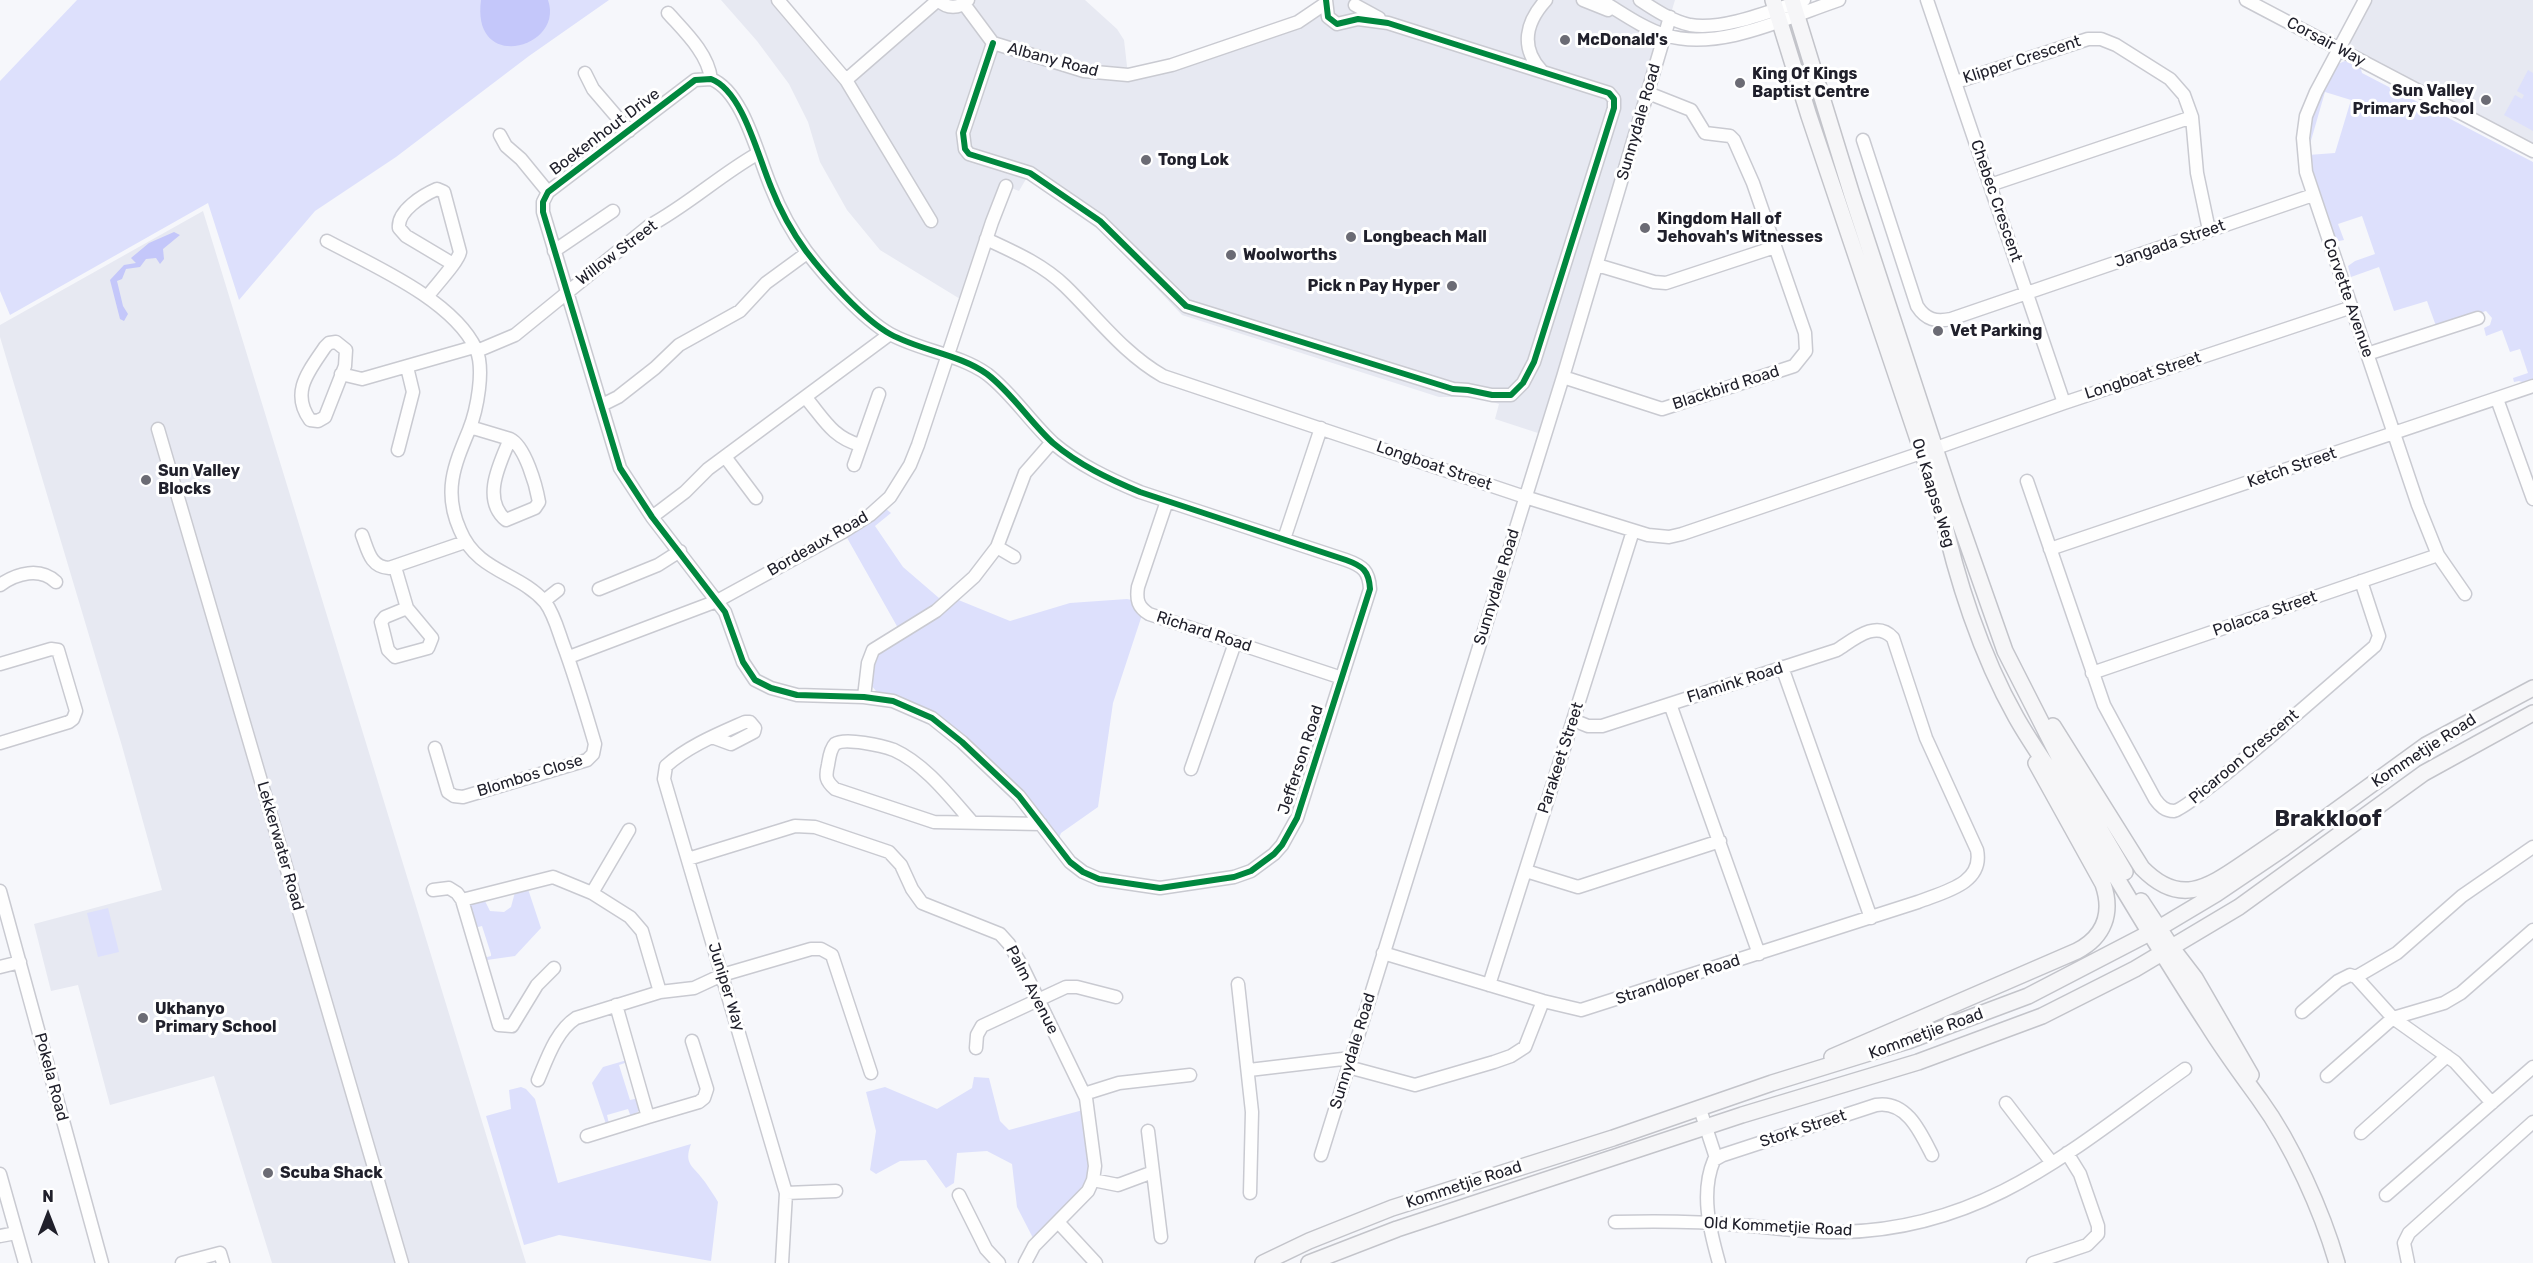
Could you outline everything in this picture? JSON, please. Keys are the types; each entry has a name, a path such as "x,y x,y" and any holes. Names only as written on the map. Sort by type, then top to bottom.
{"main road":[{"name":"Ou Kaapse Weg","path":"1796,5 1849,184 2005,651 2066,771 2154,931"},
{"name":"Ou Kaapse Weg","path":"1776,10 1941,508 1956,570 1986,654 2016,718 2167,951 2195,978 2249,1071 2261,1101 2298,1165 2315,1206"},
{"name":"Kommetjie Road","path":"1263,1263 1309,1241 1392,1208 1700,1109 1772,1083 1900,1044 2028,996 2154,931 2254,870 2426,745 2533,688"},
{"path":"2023,689 2047,716 2101,807 2142,868 2162,886 2188,891 2215,883 2310,818 2349,801"},
{"name":"Kommetjie Road","path":"1309,1263 1397,1228 1706,1127 1918,1062 2042,1016 2167,951 2239,907 2424,773 2533,713"},
{"path":"1772,1083 2077,951 2095,940 2101,932 2108,904 2103,884 2044,780 2016,718"},
{"path":"2315,1206 2330,1263"},
{"path":"2315,1206 2324,1220 2337,1263"}],"street":[{"path":"778,0 846,80 932,221"},
{"path":"846,80 938,0 947,7 966,2"},
{"path":"1503,59 1517,53 1528,35 1536,14 1546,0"},
{"path":"1583,0 1665,35 1680,39 1709,39 1776,10"},
{"path":"1600,0 1634,20"},
{"path":"1640,0 1687,24 1712,26 1796,5 1839,0"},
{"name":"Chebec Crescent","path":"1927,0 2064,403"},
{"name":"Corsair Way","path":"2246,0 2533,151"},
{"name":"Corvette Avenue","path":"2365,0 2306,116 2304,156 2313,195 2394,434 2438,555 2465,594"},
{"name":"Albany Road","path":"966,2 993,43 1084,71 1128,75 1172,65 1298,22"},
{"path":"1298,22 1326,2"},
{"path":"1326,2 1327,15 1332,22"},
{"path":"1347,23 1352,18 1354,2 1393,25"},
{"path":"668,13 702,54 711,79 729,92 743,115 780,208 807,253 861,311 890,334 948,356"},
{"name":"Sunnydale Road","path":"1321,1155 1563,377 1670,17"},
{"path":"993,43 963,133 965,149 969,154 1030,173 1100,221 1186,306 1441,387 1492,395 1510,394 1518,390 1534,362 1615,103 1609,93 1393,25 1361,19 1339,25 1317,20 1298,22"},
{"path":"1528,35 1528,51 1531,59 1542,71"},
{"name":"Klipper Crescent","path":"1956,82 2088,39 2101,39 2116,45 2170,79 2184,95 2192,117 2199,181 2209,230"},
{"path":"585,73 593,89 629,131"},
{"name":"Boekenhout Drive","path":"711,79 695,80 548,192 543,202 543,212 620,468 652,517 717,601"},
{"name":"Blackbird Road","path":"1563,377 1662,408 1794,366 1802,359 1807,344 1753,183 1734,140 1730,136 1705,133 1691,110 1648,93"},
{"path":"1990,185 2192,117"},
{"path":"501,135 506,146 521,159 548,192"},
{"name":"Jangada Street","path":"1863,140 1917,306 1922,314 1930,319 1942,321 2313,195"},
{"name":"Willow Street","path":"341,374 362,380 476,349 515,335 649,226 670,214 737,165 758,154"},
{"name":"Bordeaux Road","path":"569,657 717,601 843,532 870,515 890,496 910,465 1006,186"},
{"path":"427,297 458,260 460,248 444,192 436,189 403,213 399,219 399,228 406,236 453,264"},
{"path":"554,251 613,211"},
{"name":"Longboat Street","path":"986,239 1022,256 1052,275 1132,356 1163,376 1525,497 1656,537 1682,534 1921,453"},
{"path":"327,241 427,297 460,325 476,349 478,398 470,427 455,462 451,492 453,509 465,542 491,567 530,589 544,601 550,610 569,657"},
{"path":"1597,265 1654,282 1666,283 1775,247"},
{"path":"602,405 618,397 655,369 680,345 740,311 766,283 807,253"},
{"name":"Longboat Street","path":"1936,448 2352,307"},
{"path":"2367,354 2478,318"},
{"path":"652,517 774,419 806,398 890,334"},
{"path":"336,342 345,348 346,361 341,374 325,417 318,422 310,420 300,391 310,370 329,343 336,342"},
{"name":"Jefferson Road","path":"717,601 725,612 746,669 761,684 797,695 864,697 902,704 940,724 1019,796 1064,855 1077,868 1090,876 1109,881 1165,888 1225,880 1251,871 1274,855 1297,818 1370,589 1369,576 1359,565 1167,501 1112,480 1088,468 1052,442 990,376 976,367 948,356"},
{"path":"398,450 413,392 407,367"},
{"name":"Ketch Street","path":"2050,549 2533,386"},
{"path":"854,465 879,394"},
{"path":"806,398 833,431 846,441 860,445"},
{"path":"2497,399 2533,499"},
{"path":"470,427 510,439 518,443 523,453 539,502 535,508 506,520 496,506 493,487 510,439"},
{"path":"1284,539 1321,428"},
{"name":"Lekkerwater Road","path":"158,429 402,1263"},
{"path":"864,697 868,663 877,645 923,619 950,600 974,577 998,547 1025,473 1052,442"},
{"path":"726,458 756,498"},
{"name":"Picaroon Crescent","path":"2027,481 2092,672 2112,722 2155,799 2165,809 2179,809 2228,773 2375,646 2379,636 2361,581"},
{"name":"Richard Road","path":"1167,501 1138,588 1138,603 1149,614 1342,678"},
{"name":"Parakeet Street","path":"1489,985 1633,531"},
{"path":"362,535 374,563 382,567 395,567 465,542"},
{"path":"998,547 1014,557"},
{"path":"599,589 658,565 680,551"},
{"name":"Polacca Street","path":"2092,672 2438,555"},
{"path":"395,567 407,608 416,621 432,636 432,642 428,648 400,657 393,656 388,650 381,622 385,616 407,608"},
{"path":"0,585 37,572 46,574 56,582"},
{"path":"544,601 558,590"},
{"name":"Flamink Road","path":"1573,720 1588,726 1602,726 1837,650 1874,630 1884,631 1893,638 1926,738 1977,850 1978,867 1969,880"},
{"path":"1191,769 1235,643"},
{"path":"0,664 51,649 58,650 76,711 69,723 0,743"},
{"name":"Blombos Close","path":"435,748 446,788 451,794 460,797 589,759 594,751 594,744 569,657"},
{"path":"1782,667 1871,918"},
{"path":"1670,704 1759,954"},
{"name":"Juniper Way","path":"712,737 666,766 664,783 786,1193 782,1263"},
{"path":"972,822 943,789 919,767 895,751 873,744 844,741 836,743 832,748 825,775 827,783 834,789 934,822 1041,824"},
{"name":"Palm Avenue","path":"688,859 800,825 825,829 885,850 897,859 917,898 922,903 942,913 985,927 1005,939 1038,999 1084,1094 1094,1149 1093,1180"},
{"path":"592,892 629,830"},
{"path":"1526,871 1578,887 1720,841"},
{"path":"2356,977 2397,953 2462,897 2533,847"},
{"path":"462,900 553,877 592,892 630,917 642,931 660,992"},
{"name":"Strandloper Road","path":"1383,953 1574,1010 1587,1009 1871,918 1918,902 1969,880"},
{"path":"433,890 449,888 457,892 462,900 499,1026 512,1026 537,985 555,968"},
{"name":"Pokela Road","path":"0,891 102,1263"},
{"path":"2327,1076 2393,1018 2444,1003 2456,997 2533,930"},
{"path":"538,1080 556,1042 569,1023 577,1017 660,992 694,988 722,975 805,950 821,950 832,956 871,1073"},
{"path":"0,967 20,962"},
{"path":"2302,1012 2338,981 2350,975 2356,977 2393,1018 2447,1056 2492,1102"},
{"path":"1238,984 1249,1070 1253,1131 1250,1193"},
{"path":"976,1048 977,1035 982,1026 1038,999 1073,987 1116,997"},
{"path":"1249,1070 1349,1062 1415,1085 1494,1062 1511,1056 1525,1047 1543,1001"},
{"path":"616,1005 648,1117"},
{"path":"587,1136 699,1102 704,1098 706,1089 692,1041"},
{"path":"2361,1133 2447,1056"},
{"path":"2386,1195 2533,1067"},
{"name":"Old Kommetjie Road","path":"1615,1222 1708,1222 1840,1232 1906,1226 1975,1206 2027,1181 2185,1069"},
{"path":"1084,1094 1119,1083 1190,1075"},
{"path":"2006,1103 2052,1163"},
{"name":"Stork Street","path":"1716,1158 1876,1105 1886,1104 1898,1107 1908,1116 1932,1155"},
{"path":"1700,1109 1716,1158 1710,1173 1708,1222 1719,1263"},
{"path":"2408,1263 2404,1243 2409,1233 2533,1122"},
{"path":"1148,1131 1161,1237"},
{"path":"2033,1263 2087,1245 2095,1238 2098,1226 2080,1174 2067,1152"},
{"path":"1025,1263 1034,1246 1088,1191 1093,1180 1118,1185 1153,1172"},
{"path":"0,1174 25,1263"},
{"path":"786,1193 836,1191"},
{"path":"959,1195 986,1249 999,1263"},
{"path":"1058,1222 1096,1263"},
{"path":"0,1236 16,1233"},
{"path":"182,1263 221,1258"}],"shaded area":[{"path":"77,0 609,0 529,56 396,157 315,211 239,300 208,203 10,315 0,291 0,81"},
{"path":"721,0 778,0 846,79 938,0 1085,0 1117,29 1124,40 1128,75 1298,22 1328,0 1675,0 1544,435 1495,419 1499,404 1477,397 1439,397 1182,315 1105,234 1026,179 1019,191 1006,186 965,302 880,250 847,210 820,162 808,122 789,84 757,41"},
{"name":"Sun Valley Primary School","path":"2372,0 2533,0 2533,151 2343,49"},
{"path":"2347,60 2360,66 2362,73 2533,162 2533,381 2514,382 2513,378 2528,373 2520,349 2510,352 2502,330 2486,336 2484,328 2490,325 2492,318 2486,311 2436,326 2427,301 2394,311 2379,267 2351,277 2348,266 2375,254 2362,216 2338,224 2344,240 2334,242 2308,155 2335,153 2351,100 2325,92 2310,144 2308,144 2314,108 2336,65"},
{"path":"2528,70 2533,73 2533,131 2504,115 2515,95 2522,99 2524,95 2517,91"},
{"path":"203,211 526,1263 272,1263 214,1076 110,1105 78,985 51,991 34,924 162,890 122,746 0,337 0,325"},
{"path":"886,509 891,513 875,526 903,567 939,598 953,586 956,588 933,607 898,628 846,536"},
{"path":"956,599 1010,621 1070,603 1127,599 1132,600 1142,615 1113,703 1098,807 1061,833 1059,838 939,717 905,700 876,691 871,685 872,665 877,652"},
{"path":"527,886 541,928 515,956 487,960 489,967 485,968 483,958 491,954 482,926 474,928 468,908 470,902 484,899 490,911 504,912 511,907 515,892"},
{"path":"108,908 119,952 98,957 87,913"},
{"path":"627,1060 628,1062 619,1065 630,1100 639,1098 640,1110 631,1117 628,1109 607,1115 609,1124 606,1124 592,1083 603,1067"},
{"path":"974,1077 989,1078 1000,1121 1009,1130 1083,1110 1090,1158 1087,1180 1075,1199 1033,1238 1017,1207 1012,1164 987,1151 957,1153 954,1183 946,1188 926,1160 900,1161 876,1174 870,1170 876,1131 866,1092 885,1087 937,1109 972,1088"},
{"path":"521,1087 535,1099 558,1183 691,1144 689,1161 718,1202 711,1261 559,1235 524,1245 486,1116 511,1109 509,1090"}],"water":[{"path":"481,0 548,0 550,17 543,31 532,41 517,46 502,45 490,38 482,23"},
{"path":"174,232 180,235 163,249 164,259 160,264 156,258 146,259 140,267 126,269 122,279 117,281 123,306 128,314 124,321 120,319 110,280 124,265 136,263 131,258 149,243"}],"cycle path":[{"path":"993,43 963,133 965,149 969,154 1030,173 1100,221 1186,306 1453,389 1492,395 1511,395 1523,383 1534,362 1614,108 1614,99 1609,93 1388,23 1358,19 1337,24 1328,17 1326,0"},
{"path":"711,79 722,86 741,111 778,204 801,244 845,296 879,327 902,340 952,357 987,374 1005,390 1053,443 1073,458 1106,477 1140,492 1346,560 1364,570 1370,589 1297,818 1282,845 1251,871 1234,877 1160,888 1099,879 1083,872 1070,862 1019,796 962,742 932,718 893,701 864,697 797,695 771,688 755,680 743,662 725,612 652,517 620,468 543,212 543,202 548,192 695,80 711,79"}],"place":[{"name":"McDonald's","path":"1565,40"},
{"name":"King Of Kings Baptist Centre","path":"1740,83"},
{"name":"Sun Valley Primary School","path":"2486,100"},
{"name":"Tong Lok","path":"1146,160"},
{"name":"Kingdom Hall of Jehovah's Witnesses","path":"1645,228"},
{"name":"Longbeach Mall","path":"1351,237"},
{"name":"Woolworths","path":"1231,255"},
{"name":"Pick n Pay Hyper","path":"1452,286"},
{"name":"Vet Parking","path":"1938,331"},
{"name":"Sun Valley Blocks","path":"146,480"},
{"name":"Ukhanyo Primary School","path":"143,1018"},
{"name":"Scuba Shack","path":"268,1173"}],"district":[{"name":"Brakkloof","path":"2328,820"}]}
